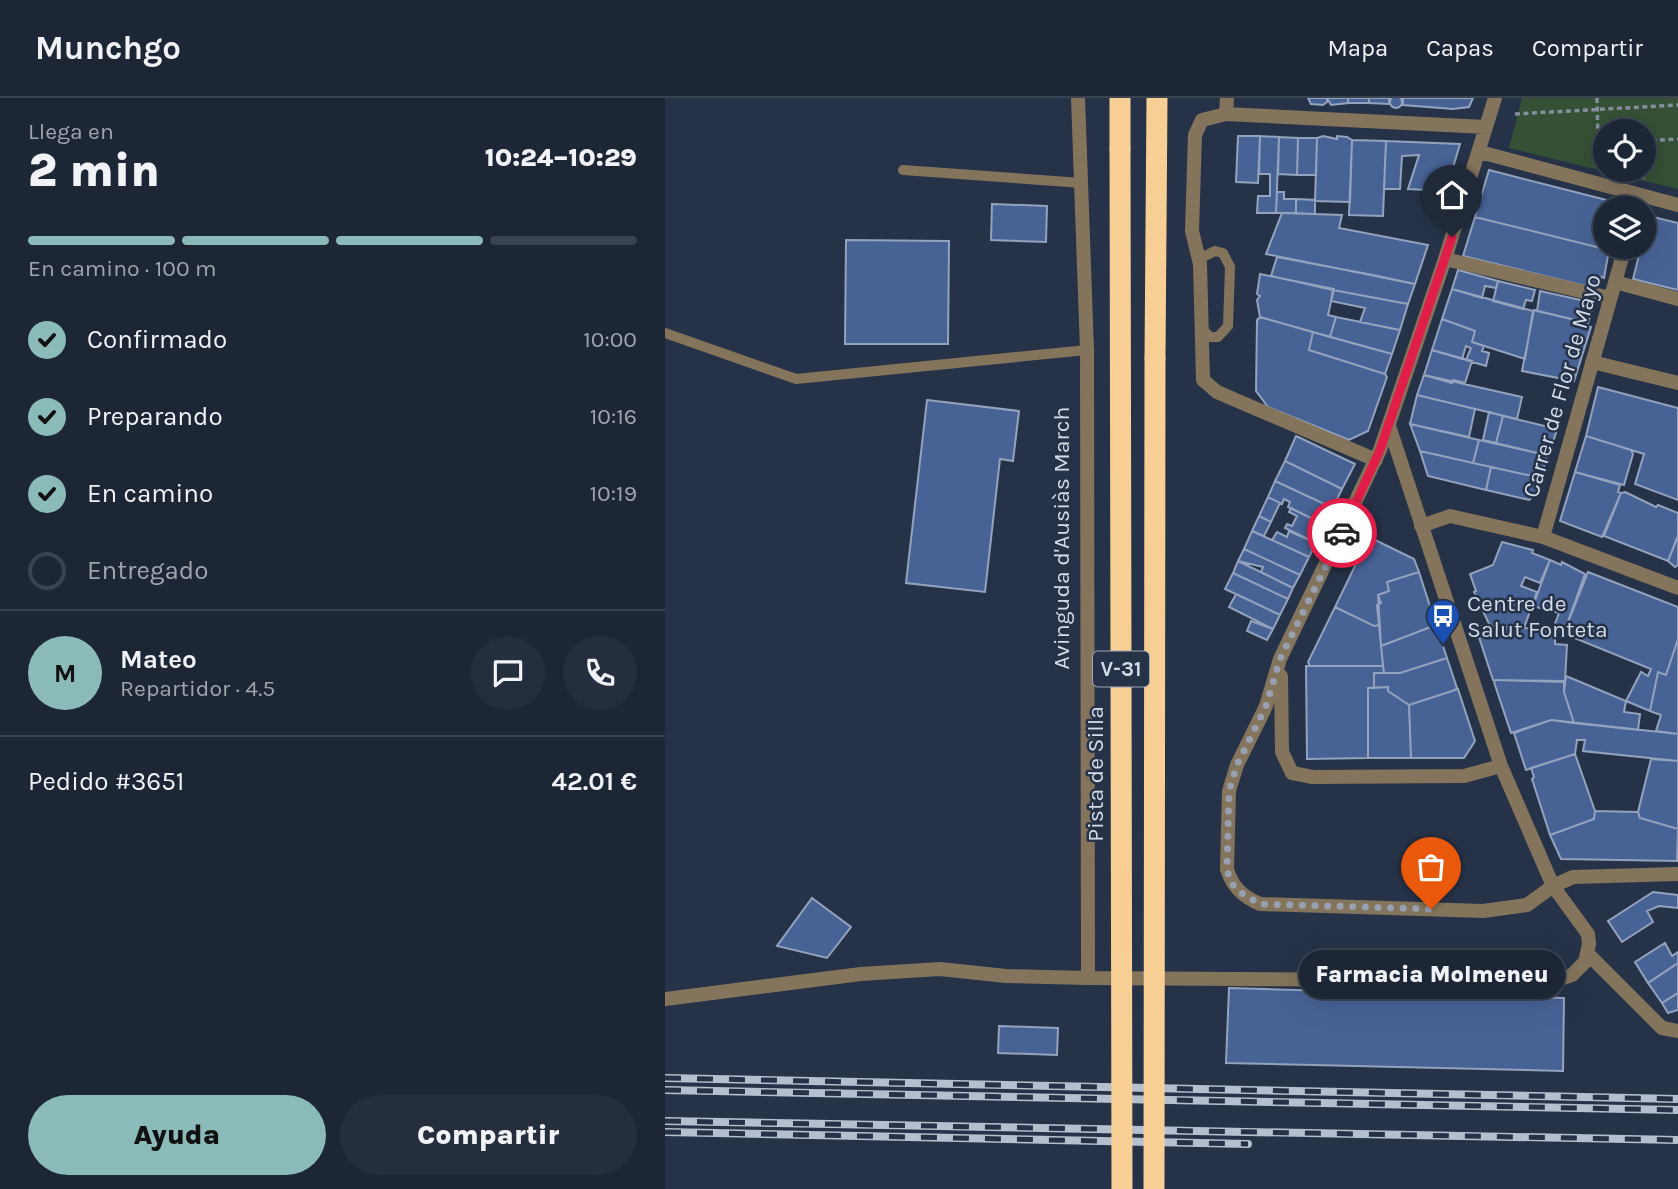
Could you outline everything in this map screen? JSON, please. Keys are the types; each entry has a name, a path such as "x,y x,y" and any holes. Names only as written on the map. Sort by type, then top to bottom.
{"highway":[{"name":"Pista de Silla","path":"1121,98 1122,1189"},
{"name":"V-31","path":"1154,1189 1157,98"}],"street":[{"name":"Avinguda d'Ausiàs March","path":"1078,98 1087,351 1088,978"},
{"path":"1226,114 1227,98"},
{"path":"1495,98 1445,259 1376,460 1280,659 1268,699 1237,765 1229,791 1226,854 1230,881 1247,898 1260,904 1483,911 1527,905 1553,886 1573,877 1678,874"},
{"path":"1376,460 1209,387 1201,370 1200,264 1192,231 1195,135 1202,120 1226,114 1486,127"},
{"path":"1480,152 1618,196"},
{"path":"1656,203 1678,205"},
{"path":"1445,259 1610,298"},
{"name":"Carrer de Flor de Mayo","path":"1543,537 1622,259"},
{"path":"1615,282 1678,299"},
{"path":"1593,362 1678,383"},
{"path":"665,999 861,974 940,969 1006,976 1088,978 1555,981 1579,970 1588,954 1589,944 1584,924 1553,886 1501,766 1389,426"},
{"path":"1421,526 1450,516 1543,537 1678,588"},
{"path":"1280,659 1282,752 1292,773 1301,776 1464,776 1501,766"},
{"path":"1588,954 1662,1028 1678,1031"}],"lane":[{"path":"903,170 1082,183"},
{"path":"1200,264 1208,253 1223,253 1230,267 1230,319 1218,337 1210,337 1200,325"},
{"path":"665,333 796,379 1087,351"}],"path":[{"path":"1597,98 1598,119"},
{"path":"1515,114 1678,105"},
{"path":"1656,140 1678,139"}],"green space":[{"path":"1522,98 1678,98 1678,189 1649,182 1656,182 1656,119 1593,119 1593,168 1509,148"}],"building":[{"path":"1396,96 1402,102 1396,108 1390,102"},
{"path":"1308,98 1327,98 1327,102 1323,105 1311,104"},
{"path":"1327,98 1348,98 1348,103 1331,105"},
{"path":"1348,98 1369,98 1369,103 1348,103"},
{"path":"1369,98 1389,98 1389,104 1369,103"},
{"path":"1403,98 1473,98 1469,107 1453,109 1403,105"},
{"path":"1238,136 1260,136 1258,183 1236,182"},
{"path":"1260,136 1279,137 1276,213 1257,213 1258,196 1270,196 1270,174 1259,174"},
{"path":"1323,136 1337,139 1337,136 1347,137 1352,140 1350,202 1315,201 1317,138"},
{"path":"1279,137 1298,138 1297,175 1278,174"},
{"path":"1298,138 1317,138 1316,175 1297,175"},
{"path":"1352,140 1386,141 1383,216 1349,215"},
{"path":"1386,141 1460,144 1446,191 1408,189 1419,155 1402,156 1400,189 1384,189"},
{"path":"1489,170 1593,197 1593,246 1475,217"},
{"path":"1277,192 1284,192 1284,199 1296,199 1296,213 1276,213"},
{"path":"1296,199 1315,200 1315,214 1296,213"},
{"path":"992,204 1047,206 1046,242 991,240"},
{"path":"1282,213 1342,215 1339,228 1428,245 1415,284 1266,254"},
{"path":"1475,217 1593,246 1593,259 1607,259 1604,278 1601,277 1598,289 1463,256"},
{"path":"1656,218 1678,223 1678,290 1633,279 1638,259 1656,259"},
{"path":"846,240 949,241 948,344 845,344"},
{"path":"1277,257 1415,284 1408,304 1333,290 1271,276"},
{"path":"1458,270 1498,281 1496,288 1485,286 1482,298 1452,289"},
{"path":"1260,274 1334,289 1328,315 1336,317 1330,337 1260,317 1257,300 1260,296 1257,294"},
{"path":"1498,281 1535,290 1532,301 1526,300 1523,309 1493,301"},
{"path":"1452,289 1533,311 1525,359 1472,342 1475,331 1442,319"},
{"path":"1333,290 1408,304 1400,330 1360,322 1365,308 1331,301"},
{"path":"1540,291 1594,303 1588,323 1537,311"},
{"path":"1534,310 1588,323 1587,326 1591,327 1574,381 1522,371"},
{"path":"1260,317 1313,332 1309,350 1385,374 1387,377 1368,431 1349,440 1268,407 1256,391 1257,320"},
{"path":"1336,317 1400,330 1392,354 1330,337"},
{"path":"1442,319 1475,331 1472,342 1484,346 1482,351 1489,353 1486,366 1466,360 1471,348 1466,346 1462,359 1432,350"},
{"path":"1313,332 1392,354 1385,374 1309,350"},
{"path":"1432,350 1472,361 1465,383 1453,380 1452,383 1424,375"},
{"path":"1424,375 1522,397 1517,419 1417,395"},
{"path":"1598,387 1678,408 1678,500 1635,484 1644,454 1586,436"},
{"path":"1417,395 1475,409 1469,437 1410,424"},
{"path":"927,400 1019,411 1013,461 1000,459 985,592 906,583"},
{"path":"1489,412 1503,416 1496,443 1483,440"},
{"path":"1503,416 1557,429 1549,456 1496,443"},
{"path":"1410,424 1479,440 1473,463 1420,451"},
{"path":"1296,436 1355,464 1342,489 1285,461"},
{"path":"1586,436 1631,450 1633,454 1624,485 1575,472"},
{"path":"1479,440 1547,455 1541,478 1473,463"},
{"path":"1420,451 1491,467 1486,490 1428,476"},
{"path":"1285,461 1342,489 1333,508 1275,481"},
{"path":"1491,467 1541,478 1538,493 1529,500 1486,490"},
{"path":"1575,472 1620,485 1618,492 1621,493 1602,537 1560,521"},
{"path":"1275,481 1333,508 1325,525 1288,507 1290,502 1284,499 1282,504 1268,497"},
{"path":"1625,492 1656,507 1658,505 1678,513 1678,535 1668,561 1604,536 1621,493"},
{"path":"1268,497 1280,503 1271,522 1259,516"},
{"path":"1291,508 1325,525 1316,543 1285,528 1287,524 1292,526 1297,516 1289,512"},
{"path":"1259,516 1271,522 1264,536 1252,531"},
{"path":"1252,531 1309,557 1300,575 1244,549"},
{"path":"1289,531 1316,543 1309,557 1272,540 1277,532 1287,537"},
{"path":"1678,536 1678,565 1675,567 1668,561"},
{"path":"1369,537 1414,559 1419,572 1387,582 1389,591 1378,595 1381,603 1377,605 1379,625 1374,626 1335,607"},
{"path":"1502,542 1533,550 1532,553 1550,560 1540,583 1525,577 1521,586 1537,592 1524,628 1490,626 1474,592 1476,591 1470,574 1493,565"},
{"path":"1244,549 1300,575 1293,588 1261,572 1263,567 1238,561"},
{"path":"1550,560 1561,565 1562,562 1585,574 1565,630 1553,629 1559,613 1536,607 1534,603"},
{"path":"1238,561 1293,588 1288,599 1233,573"},
{"path":"1419,572 1436,625 1381,646 1378,595 1389,591 1387,582"},
{"path":"1588,572 1678,607 1678,639 1666,675 1658,672 1650,711 1626,701 1641,672 1648,676 1651,669 1567,635 1565,630"},
{"path":"1233,573 1288,599 1280,615 1225,589"},
{"path":"1236,594 1280,615 1273,629 1229,607"},
{"path":"1335,607 1374,626 1379,625 1383,666 1310,666 1308,662"},
{"path":"1251,621 1273,629 1267,640 1247,631"},
{"path":"1436,625 1447,658 1400,673 1384,673 1381,646"},
{"path":"1476,628 1548,629 1548,636 1555,637 1555,644 1567,645 1565,681 1493,680"},
{"path":"1678,639 1678,734 1656,731 1661,715 1650,711 1658,672 1666,675"},
{"path":"1447,658 1457,688 1455,690 1409,705 1388,691 1388,687 1374,688 1374,673 1400,673"},
{"path":"1306,666 1383,666 1384,673 1374,673 1374,688 1368,688 1368,758 1307,759"},
{"path":"1566,676 1626,701 1624,712 1640,714 1638,730 1574,723 1564,692"},
{"path":"1494,682 1564,682 1564,692 1574,723 1551,720 1511,733"},
{"path":"1388,687 1388,691 1409,705 1411,758 1368,758 1368,688"},
{"path":"1458,689 1475,741 1464,758 1411,758 1409,705"},
{"path":"1551,720 1678,734 1678,761 1583,751 1585,740 1577,740 1575,754 1526,770 1514,733"},
{"path":"1575,754 1595,811 1594,819 1550,835 1531,768"},
{"path":"1651,759 1678,761 1678,829 1640,818 1638,812"},
{"path":"1595,811 1638,812 1640,818 1678,829 1677,861 1561,859 1550,835 1594,819"},
{"path":"1653,892 1678,895 1678,908 1659,906 1647,911 1653,922 1622,942 1608,921"},
{"path":"812,898 851,927 827,958 777,946"},
{"path":"1665,943 1672,956 1678,952 1678,963 1648,983 1635,962"},
{"path":"1678,963 1678,993 1662,1003 1648,983"},
{"path":"1229,988 1564,998 1563,1071 1226,1063"},
{"path":"1678,993 1678,1010 1668,1013 1662,1003"},
{"path":"999,1026 1058,1028 1057,1055 998,1053"}],"railway":[{"path":"665,1078 1678,1099"},
{"path":"665,1090 1678,1110"},
{"path":"665,1121 1678,1140"},
{"path":"665,1132 1248,1144"}],"way so far":[{"path":"1342,533 1280,659 1266,706 1232,779 1228,806 1227,869 1230,881 1238,891 1260,904 1431,909"}],"place":[{"name":"Centre de Salut Fonteta","path":"1443,646"},
{"name":"Farmacia Molmeneu","path":"1431,909"}],"route":[{"path":"1342,533 1380,450 1452,237"}]}
